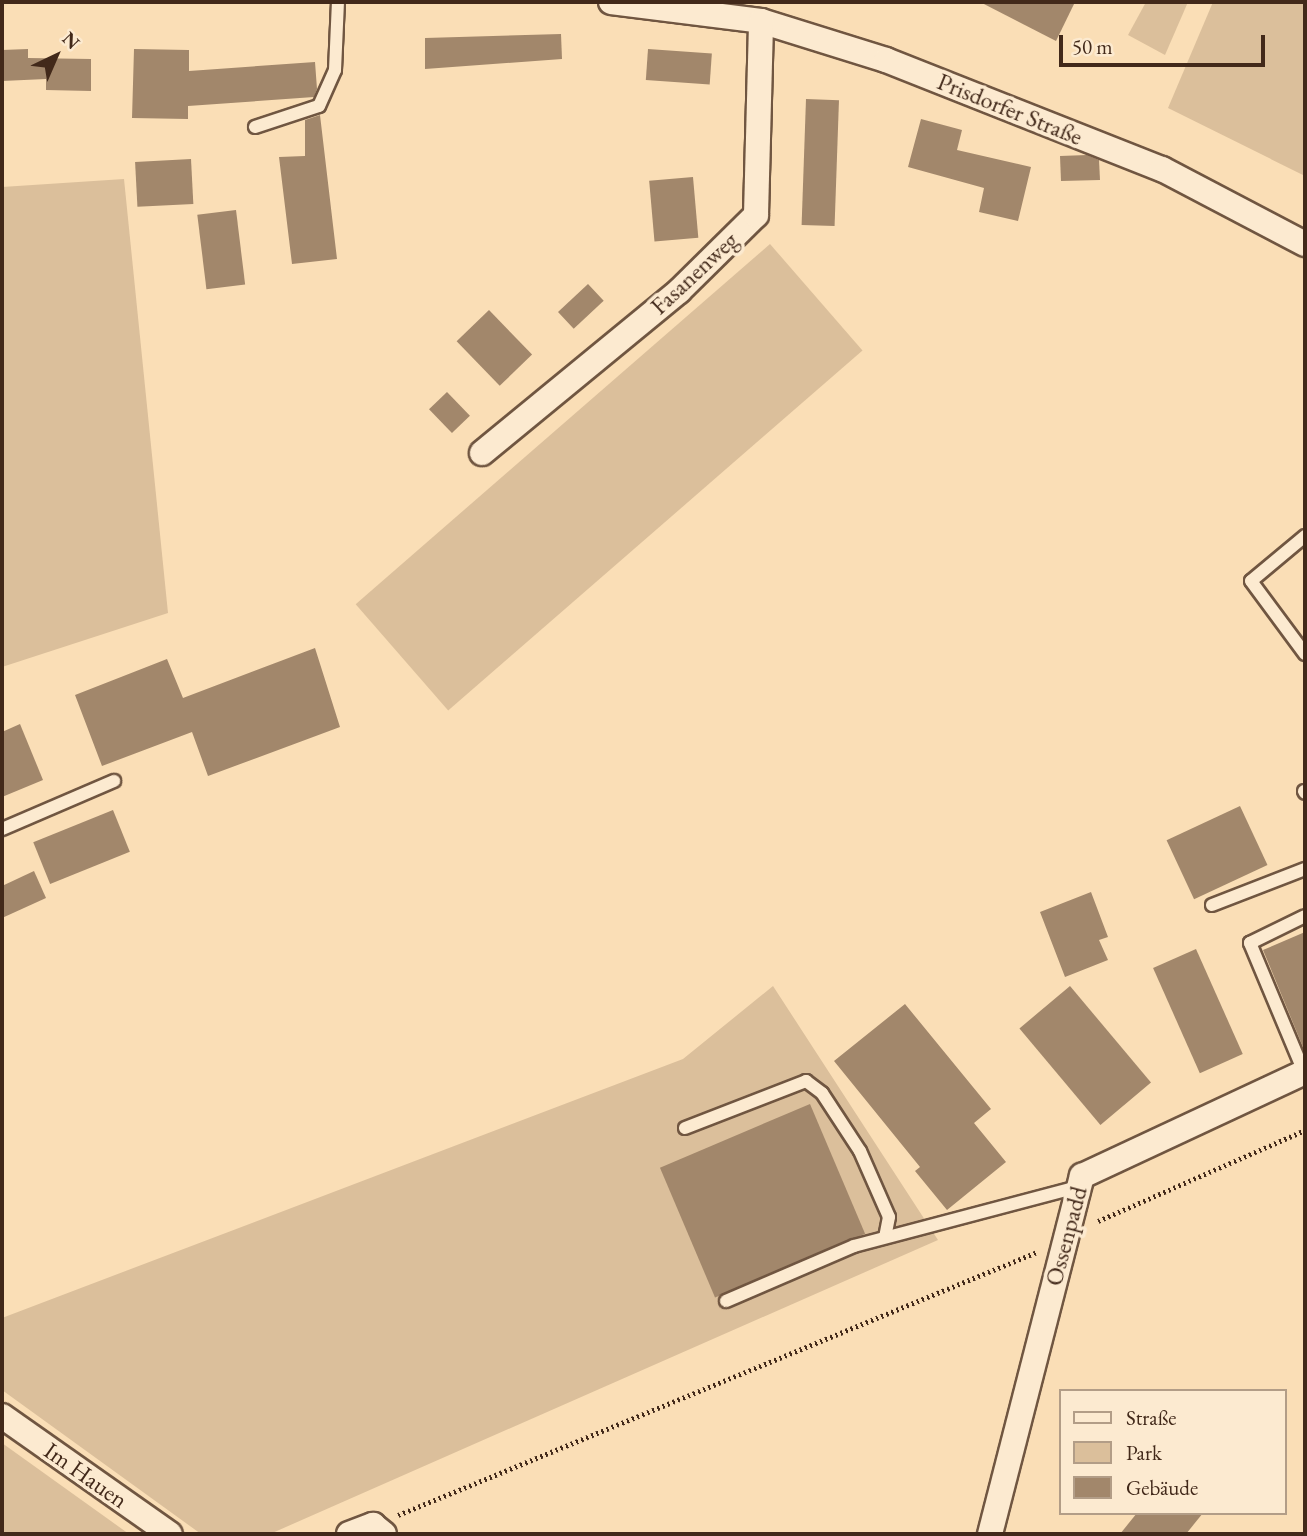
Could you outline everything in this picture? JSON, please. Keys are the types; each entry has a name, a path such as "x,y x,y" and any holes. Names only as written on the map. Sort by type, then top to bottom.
{"street":[{"name":"Prisdorfer Straße","path":"611,2 702,7 761,21 886,60 1162,169 1305,244"},
{"name":"Fasanenweg","path":"482,453 679,291 756,215 761,21"},
{"name":"Ossenpadd","path":"994,1532 1077,1187 1100,1164 1305,1072"},
{"name":"Im Hauen","path":"2,1416 170,1534"},
{"path":"349,1534 379,1530"}],"lane":[{"path":"255,127 319,106 335,70 338,2"},
{"path":"1305,536 1251,581 1305,654"},
{"path":"2,829 114,781"},
{"path":"1212,905 1305,869"},
{"path":"1305,916 1250,943 1305,1072"},
{"path":"685,1128 806,1081 822,1093 860,1152 889,1217 885,1237"},
{"path":"726,1301 885,1237 1077,1187"}],"path":[{"path":"379,1530 1063,1241 1305,1130"}],"green space":[{"path":"1146,2 1188,2 1165,55 1128,35"},
{"path":"1213,2 1305,2 1305,176 1168,108"},
{"path":"124,179 168,613 2,667 2,187"},
{"path":"770,244 863,350 448,711 356,604"},
{"path":"773,986 938,1240 270,1534 201,1534 2,1390 2,1318 683,1059"},
{"path":"2,1443 129,1534 2,1534"}],"building":[{"path":"980,2 1075,2 1056,41"},
{"path":"561,34 562,59 425,69 425,38"},
{"path":"28,49 28,58 91,59 91,91 46,90 46,79 2,81 2,50"},
{"path":"134,49 189,50 189,71 315,62 317,89 314,97 188,106 188,119 132,118"},
{"path":"648,49 712,53 710,84 646,80"},
{"path":"806,99 839,100 835,226 802,225"},
{"path":"320,115 337,259 292,264 279,157 305,156 305,120"},
{"path":"921,119 962,130 957,150 1031,167 1018,221 979,212 984,188 908,167"},
{"path":"1087,155 1099,160 1100,180 1061,181 1060,156"},
{"path":"191,159 193,204 137,207 135,162"},
{"path":"693,177 698,238 654,242 649,181"},
{"path":"236,210 245,284 206,289 197,215"},
{"path":"588,284 604,301 574,329 558,312"},
{"path":"489,310 532,355 500,386 457,341"},
{"path":"447,392 470,416 452,433 429,409"},
{"path":"315,648 340,727 208,776 192,732 102,766 75,695 167,659 183,698"},
{"path":"20,724 43,780 2,797 2,732"},
{"path":"1240,806 1267,865 1194,899 1167,840"},
{"path":"113,810 130,852 50,884 33,842"},
{"path":"34,871 46,898 2,918 2,886"},
{"path":"1091,892 1108,937 1099,940 1108,960 1065,977 1040,912"},
{"path":"1305,932 1305,1052 1263,950"},
{"path":"1196,949 1243,1054 1200,1073 1153,968"},
{"path":"1070,986 1151,1083 1100,1125 1019,1028"},
{"path":"905,1004 991,1109 974,1123 1006,1162 947,1210 915,1171 920,1167 834,1061"},
{"path":"810,1104 865,1234 715,1297 660,1168"},
{"path":"1135,1515 1201,1515 1186,1534 1120,1534"}]}
